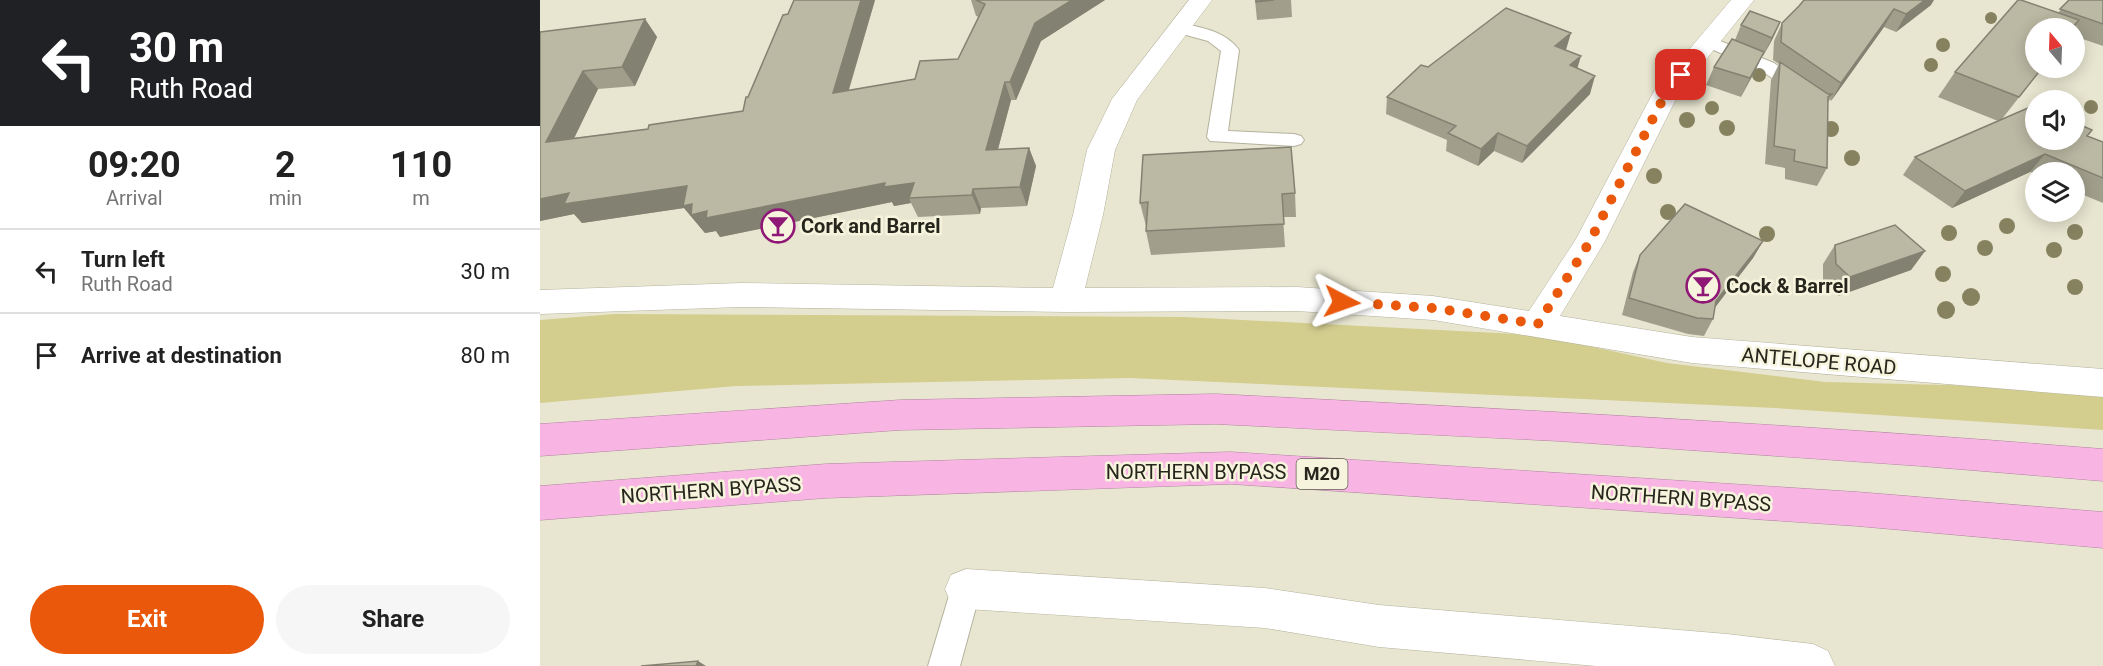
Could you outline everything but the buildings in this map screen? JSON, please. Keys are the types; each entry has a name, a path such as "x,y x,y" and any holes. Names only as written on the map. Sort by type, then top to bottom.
{"highway":[{"path":"540,441 900,415 1216,409 1558,426 1921,450 2103,465"},
{"name":"NORTHERN BYPASS","path":"540,502 826,481 1231,468 1857,509 2103,531"}],"street":[{"path":"1066,300 1088,215 1101,150 1125,99 1201,0"},
{"path":"1538,324 1589,243 1667,91 1743,0"},
{"name":"ANTELOPE ROAD","path":"540,302 741,295 1066,300 1297,299 1433,308 1692,350 2103,383"},
{"path":"966,590 1265,608 1379,626 1725,661 1813,666"}],"lane":[{"path":"1180,28 1218,39 1226,43 1230,50 1217,137 1294,140"},
{"path":"1708,41 1768,67 1818,101"},
{"path":"944,666 966,590"}],"shaded area":[{"path":"615,314 1184,317 1538,335 1667,363 1825,382 2103,389 2103,430 1775,408 1130,378 736,386 540,403 540,320"}],"place":[{"name":"Cork and Barrel","path":"778,226"},
{"name":"Cock & Barrel","path":"1703,286"}],"route":[{"path":"1342,302 1433,308 1538,324 1589,243 1667,91 1681,75"}]}
